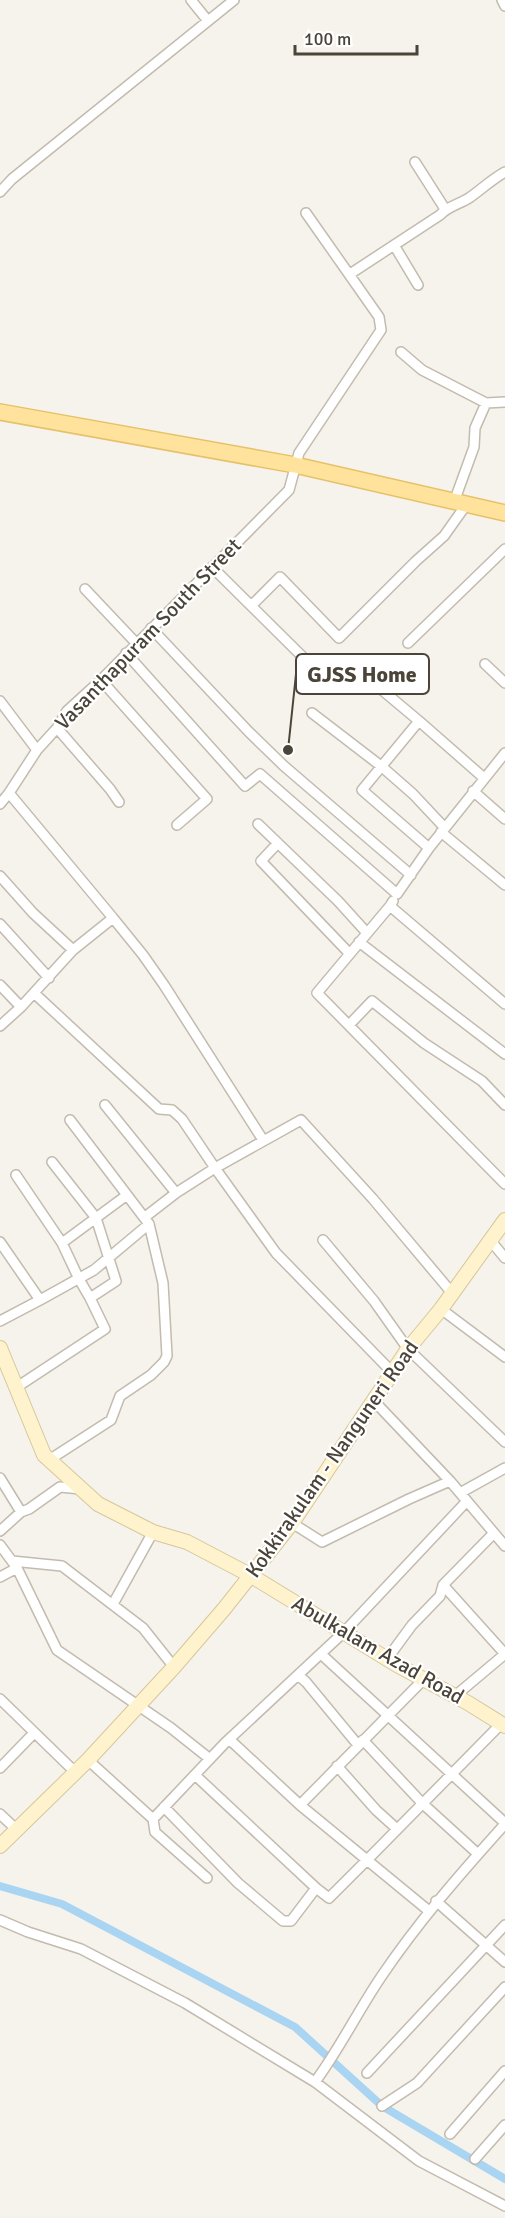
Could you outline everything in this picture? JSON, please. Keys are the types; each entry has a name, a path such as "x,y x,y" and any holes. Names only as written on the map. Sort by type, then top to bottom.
{"main road":[{"path":"0,412 295,465 505,513"},
{"name":"Kokkirakulam - Nanguneri Road","path":"0,1846 74,1771 88,1760 224,1609 291,1523 408,1349 441,1309 505,1220"},
{"path":"0,1348 44,1455 49,1460"},
{"name":"Abulkalam Azad Road","path":"49,1460 98,1504 153,1532 187,1542 250,1575 387,1659 503,1725"}],"street":[{"path":"191,0 208,21"},
{"path":"502,0 505,6"},
{"path":"0,192 12,179 232,1"},
{"path":"415,162 445,209"},
{"path":"306,213 350,274 440,215 445,209 469,198 488,182 505,172"},
{"path":"394,245 418,285"},
{"name":"Vasanthapuram South Street","path":"0,804 37,750 57,728 67,711 101,680 289,490 299,453 381,330 378,317 350,274"},
{"path":"401,352 422,370 486,403 505,402"},
{"path":"252,605 280,577 339,638 416,561 444,537 460,504 474,447 475,428 486,403"},
{"path":"408,643 505,549"},
{"path":"212,567 328,682 332,683 343,672 357,669 484,778"},
{"path":"85,589 137,644"},
{"path":"151,628 270,753 411,875"},
{"path":"126,653 245,786 260,774 397,894"},
{"path":"485,664 505,683"},
{"path":"101,680 207,799 177,825"},
{"path":"0,701 37,750"},
{"path":"312,713 381,766 413,794 442,830 505,885"},
{"path":"418,721 362,790 429,848"},
{"path":"57,728 119,802"},
{"path":"503,757 442,830 390,906 317,993 505,1184"},
{"path":"473,791 505,819"},
{"path":"9,794 143,955 263,1140"},
{"path":"258,824 367,933"},
{"path":"278,843 261,861 349,953"},
{"path":"0,876 33,913 73,950"},
{"path":"390,906 505,1004"},
{"path":"0,1026 49,978 73,950 113,918"},
{"path":"0,924 49,978"},
{"path":"359,942 505,1054"},
{"path":"0,985 21,1007"},
{"path":"34,993 159,1109 172,1110 187,1126 276,1253 392,1372"},
{"path":"349,1025 372,1000 424,1043 482,1081 505,1105"},
{"path":"105,1105 176,1193"},
{"path":"49,1460 111,1420 120,1396 151,1375 167,1356 163,1283 147,1220 70,1120"},
{"path":"0,1321 94,1270 176,1193 215,1168 301,1120 373,1199 452,1293"},
{"path":"52,1162 96,1218 116,1281 90,1298"},
{"path":"16,1175 62,1243 105,1329 16,1387"},
{"path":"62,1243 127,1195"},
{"path":"323,1240 374,1301 408,1349 505,1443"},
{"path":"490,1240 505,1258"},
{"path":"0,1242 40,1300"},
{"path":"441,1309 505,1357"},
{"path":"374,1401 450,1481 505,1546"},
{"path":"460,1493 505,1468"},
{"path":"0,1479 21,1512"},
{"path":"291,1523 322,1542 450,1481"},
{"path":"0,1531 21,1512 60,1487 81,1489"},
{"path":"153,1819 229,1739 344,1632 467,1501"},
{"path":"113,1605 153,1532"},
{"path":"387,1659 412,1625 440,1596 442,1586 494,1533"},
{"path":"0,1545 14,1564 57,1650 138,1704 210,1759"},
{"path":"0,1577 14,1564 62,1566 143,1628 174,1667"},
{"path":"442,1586 505,1654 455,1696"},
{"path":"315,2082 335,2054 381,1977 436,1901 505,1824 321,1654"},
{"path":"298,1675 358,1744"},
{"path":"300,1805 424,1679"},
{"path":"0,1699 74,1771"},
{"path":"195,1775 329,1899 451,1774 503,1725"},
{"path":"0,1768 34,1733"},
{"path":"229,1739 300,1805 429,1911"},
{"path":"358,1744 363,1740 422,1803 478,1854"},
{"path":"88,1760 153,1819 155,1832 207,1878"},
{"path":"338,1766 376,1810 397,1829"},
{"path":"164,1807 238,1883 283,1921 291,1921 316,1888"},
{"path":"0,1814 17,1830"},
{"path":"436,1901 505,1962"},
{"path":"0,1920 28,1932 81,1949 184,2003 315,2082 419,2161 505,2206"},
{"path":"367,2073 505,1925"},
{"path":"382,2106 417,2083 505,1987"},
{"path":"450,2134 505,2071"},
{"path":"475,2159 505,2125"}],"waterway":[{"path":"0,1886 62,1904 295,2027 382,2106 505,2179"}],"place":[{"name":"GJSS Home","path":"288,750"}]}
